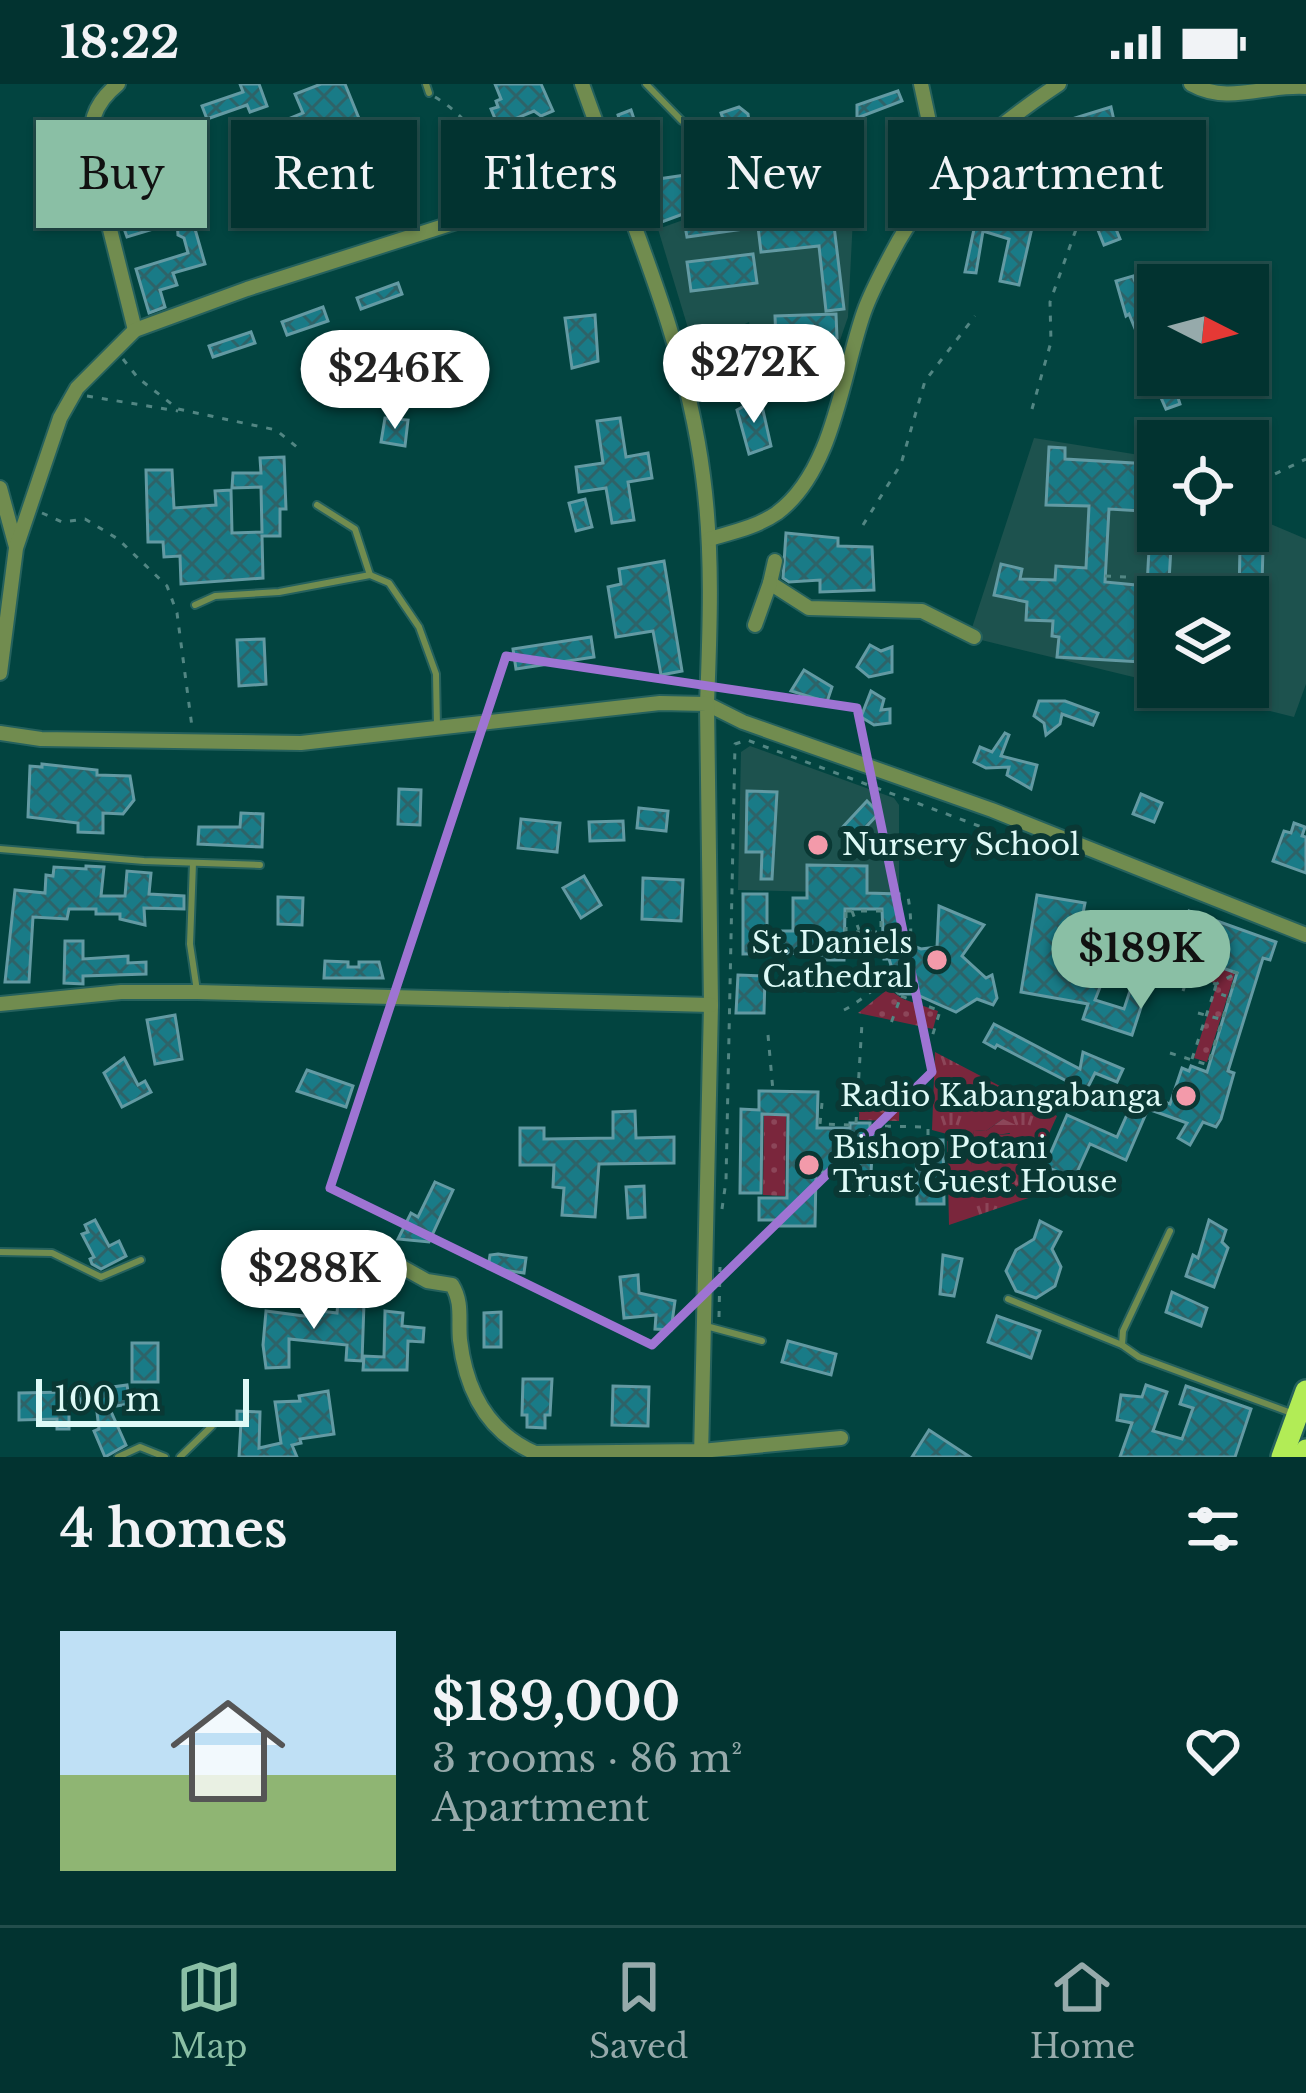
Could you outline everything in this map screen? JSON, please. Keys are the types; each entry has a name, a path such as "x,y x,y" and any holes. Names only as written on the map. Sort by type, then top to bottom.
{"highway":[{"path":"1282,1457 1302,1415 1306,1391"}],"street":[{"path":"118,84 95,108 89,129 135,330"},
{"path":"582,84 595,120"},
{"path":"921,84 929,120"},
{"path":"1009,120 1059,84"},
{"path":"1191,84 1229,96 1306,87"},
{"path":"0,674 16,548 60,418 73,395 116,347 135,330 441,228"},
{"path":"634,228 693,421 709,539 711,1005 701,1454"},
{"path":"709,539 777,513 813,471 849,374 864,312 909,228"},
{"path":"0,488 16,548"},
{"path":"755,625 775,561"},
{"path":"770,583 809,608 922,611 974,637"},
{"path":"0,733 41,739 301,743 660,703 707,704 743,722 992,810 1306,935"},
{"path":"0,1004 121,992 197,992 711,1005"},
{"path":"402,1267 427,1280 452,1285 459,1297 460,1341 474,1401 510,1442 535,1453 701,1454 842,1438"}],"lane":[{"path":"646,84 682,121"},
{"path":"317,505 355,529 370,575"},
{"path":"195,605 215,596 279,592 370,575 389,584 419,627 436,674 437,730"},
{"path":"0,849 260,865"},
{"path":"194,863 190,944 197,992"},
{"path":"1122,1345 1123,1331 1170,1231"},
{"path":"0,1252 52,1253 101,1277 141,1260"},
{"path":"1008,1299 1122,1345 1139,1358 1302,1415"},
{"path":"703,1325 762,1341"},
{"path":"180,1457 212,1426"},
{"path":"118,1457 140,1447 165,1457"}],"path":[{"path":"427,88 463,120"},
{"path":"1032,410 1051,341 1050,302 1076,228"},
{"path":"863,525 901,464 925,381 975,316"},
{"path":"116,347 156,394 190,412"},
{"path":"73,395 276,430 298,448"},
{"path":"1269,476 1306,458"},
{"path":"29,508 62,522 85,519 118,539 167,586 177,614 191,743"},
{"path":"1105,576 1137,578"},
{"path":"721,1217 726,1181 735,744 748,740 987,829"},
{"path":"844,1010 863,1000 903,962 907,892"},
{"path":"881,910 881,932 860,932 846,932 846,911 881,910"},
{"path":"852,911 860,932"},
{"path":"1194,959 1237,973"},
{"path":"1183,991 1194,959"},
{"path":"1194,959 1199,978"},
{"path":"1188,975 1216,984 1237,973"},
{"path":"1170,1053 1208,1065 1237,973"},
{"path":"883,979 901,996 940,1011 932,1037"},
{"path":"1195,1063 1216,984"},
{"path":"1214,992 1229,997"},
{"path":"890,1026 901,996"},
{"path":"1198,1013 1222,1020"},
{"path":"822,1103 820,1124 853,1124 862,1023"},
{"path":"768,1035 773,1091"},
{"path":"1200,1036 1215,1040"},
{"path":"1196,1048 1211,1053"},
{"path":"870,1126 928,1127 928,1136"},
{"path":"719,1329 720,1268"}],"highlighted area":[{"path":"506,656 857,708 932,1072 652,1345 330,1188"}],"shaded area":[{"path":"684,220 684,228 852,228 848,317 824,387 759,385 749,322 694,348 658,229"},
{"path":"1034,438 1137,455 1137,552 1269,552 1269,523 1306,539 1306,684 1294,717 1258,708 1269,708 1269,576 1137,576 1137,678 969,637"},
{"name":"Nursery School","path":"750,746 894,798 899,805 899,894 738,890 741,752"}],"green space":[{"path":"1194,960 1235,973 1207,1062 1194,1058 1217,984 1190,975"},
{"path":"888,989 938,1011 933,1029 858,1013"},
{"path":"935,1052 1057,1116 1035,1164 1067,1185 949,1225 947,1134 932,1130","holes":["1003,1119 1010,1134 997,1135 1002,1152 1025,1151 1003,1164 971,1165 974,1130 986,1131"]},
{"path":"860,1090 900,1091 899,1121 859,1120"},
{"path":"764,1115 786,1116 785,1196 763,1195"},
{"path":"1003,1119 1016,1125 1016,1132 997,1135 996,1143 1002,1152 1012,1146 1025,1151 1025,1158 1006,1159 995,1172 971,1166 974,1130 986,1131"}],"building":[{"path":"240,84 259,84 267,106 250,112 247,105 207,119 202,106 243,92"},
{"path":"321,84 345,84 360,120 286,120 303,113 295,94"},
{"path":"495,84 541,84 553,111 496,120 491,109 501,99"},
{"path":"898,91 902,101 857,118 857,105"},
{"path":"739,107 749,120 723,120 721,113"},
{"path":"1111,107 1114,120 1076,120"},
{"path":"631,110 634,120 619,120 618,115"},
{"path":"684,175 684,220 683,214 660,223 660,179"},
{"path":"124,228 157,228 127,237"},
{"path":"178,228 195,228 205,264 173,273 177,285 160,290 165,307 149,313 136,269 188,253 184,238"},
{"path":"685,228 751,228 687,237"},
{"path":"758,228 834,228 844,309 826,311 819,246 761,252"},
{"path":"974,228 1032,228 1019,285 1000,281 1009,239 983,231 976,273 965,272"},
{"path":"1097,228 1116,228 1120,239 1104,245"},
{"path":"753,254 757,283 691,291 687,262"},
{"path":"1133,276 1136,331 1129,314 1126,316 1116,281"},
{"path":"398,283 402,294 361,309 357,298"},
{"path":"323,307 328,321 287,335 282,322"},
{"path":"836,314 837,338 776,341 775,316"},
{"path":"595,315 598,361 572,368 565,318"},
{"path":"251,332 255,343 213,357 209,346"},
{"path":"737,348 748,378 727,389 712,356"},
{"path":"1160,396 1178,396 1180,404 1166,409"},
{"path":"760,397 771,446 749,454 737,410"},
{"path":"385,418 408,420 405,446 381,442"},
{"path":"620,418 626,457 648,453 652,478 628,482 634,520 612,523 606,488 579,492 576,467 603,463 597,421"},
{"path":"1049,447 1065,448 1065,459 1137,463 1137,511 1109,509 1105,582 1137,585 1137,662 1057,657 1059,637 1052,636 1053,621 1026,620 1027,602 994,595 1001,564 1022,569 1020,579 1055,580 1056,566 1086,568 1089,506 1046,505"},
{"path":"284,457 286,509 280,509 280,536 262,536 263,578 181,584 180,556 164,557 163,542 148,542 146,470 172,470 174,508 216,505 215,491 231,490 232,533 262,532 261,487 232,488 233,473 261,473 260,458"},
{"path":"585,499 592,527 576,531 569,503"},
{"path":"786,533 838,538 838,546 872,547 874,590 820,592 820,580 789,582 783,578"},
{"path":"1149,552 1171,552 1169,576 1148,576"},
{"path":"1240,552 1263,552 1262,576 1239,576"},
{"path":"664,561 682,671 661,675 653,631 616,637 608,587 621,584 619,569"},
{"path":"591,637 594,657 516,669 513,649"},
{"path":"264,639 266,684 239,686 237,640"},
{"path":"870,645 881,651 892,647 892,672 869,677 857,667"},
{"path":"804,670 832,687 827,702 791,691"},
{"path":"871,691 884,699 881,710 890,709 890,723 874,725 861,717"},
{"path":"1039,701 1065,701 1098,713 1093,725 1062,714 1060,724 1046,735 1044,723 1034,716"},
{"path":"1005,733 1009,735 1001,756 1037,765 1031,789 1007,775 1009,767 986,768 974,762 980,747 992,752"},
{"path":"30,766 130,776 134,800 123,814 103,813 103,833 78,832 78,823 28,817"},
{"path":"399,789 421,790 420,825 398,824"},
{"path":"747,791 777,792 772,879 761,879 762,852 746,852"},
{"path":"1141,794 1162,803 1154,822 1133,814"},
{"path":"867,801 879,813 852,842 840,830"},
{"path":"639,808 668,811 666,831 637,828"},
{"path":"241,813 263,814 262,847 198,844 199,827 240,827"},
{"path":"521,819 560,823 557,852 518,848"},
{"path":"623,821 624,840 590,841 589,822"},
{"path":"1294,823 1305,827 1306,873 1273,861 1284,831 1291,833"},
{"path":"807,865 867,866 867,893 899,894 898,940 921,949 937,947 939,906 984,925 962,956 986,978 992,975 997,998 993,1005 977,999 956,1012 915,994 900,994 889,959 884,959 882,909 845,909 844,960 821,960 821,953 743,954 743,894 767,894 767,931 793,931 793,898 807,898"},
{"path":"54,867 104,867 101,896 125,896 127,871 151,873 149,894 184,896 184,909 144,908 145,925 120,919 120,914 96,914 96,909 69,909 67,919 33,917 29,982 5,982 15,890 45,893 46,875 53,876"},
{"path":"584,876 601,905 581,918 563,888"},
{"path":"643,878 683,880 681,921 642,919"},
{"path":"1037,895 1085,903 1079,934 1115,949 1095,1000 1124,1009 1151,927 1180,936 1189,911 1276,942 1270,960 1263,958 1228,1071 1234,1073 1221,1119 1216,1127 1203,1122 1190,1145 1178,1138 1187,1123 1148,1109 1126,1160 1090,1144 1074,1179 1045,1166 1067,1115 1117,1137 1138,1090 1170,1104 1182,1068 1207,1072 1237,973 1193,958 1188,974 1155,964 1132,1035 1083,1019 1088,1004 1021,992"},
{"path":"278,897 303,898 302,925 278,924"},
{"path":"65,941 83,941 83,959 128,956 128,963 146,962 146,974 83,976 83,984 64,983"},
{"path":"325,961 348,962 348,967 379,962 383,978 324,978"},
{"path":"738,975 765,976 764,1013 736,1013"},
{"path":"175,1015 182,1059 155,1064 147,1020"},
{"path":"994,1024 1080,1069 1083,1052 1123,1069 1117,1082 1095,1073 1086,1091 984,1042"},
{"path":"124,1058 138,1085 145,1081 151,1092 122,1107 104,1073"},
{"path":"307,1070 353,1086 346,1107 297,1091"},
{"name":"Bishop Potani Trust Guest House","path":"759,1091 818,1092 817,1128 870,1123 870,1130 888,1131 888,1153 872,1153 870,1194 847,1193 848,1172 816,1172 815,1226 775,1226 775,1220 759,1220 759,1198 787,1198 788,1115 762,1114 761,1193 740,1193 741,1109 759,1110"},
{"path":"635,1111 636,1138 674,1137 674,1163 599,1164 595,1217 562,1215 564,1188 553,1187 554,1165 520,1165 520,1128 544,1128 544,1139 613,1138 613,1112"},
{"path":"916,1140 943,1140 944,1204 917,1204"},
{"path":"435,1182 453,1190 429,1242 398,1239 411,1213 418,1217"},
{"path":"644,1186 645,1217 628,1218 626,1187"},
{"path":"95,1220 109,1246 119,1241 126,1256 101,1269 92,1264 94,1257 82,1234 88,1232 85,1225"},
{"path":"1209,1220 1226,1230 1222,1242 1228,1248 1214,1287 1186,1276 1193,1255 1198,1258"},
{"path":"1040,1221 1061,1232 1052,1249 1061,1267 1055,1286 1036,1298 1016,1291 1006,1271 1016,1250 1034,1239"},
{"path":"357,1237 359,1277 336,1278 335,1238"},
{"path":"490,1255 526,1258 524,1273 488,1268"},
{"path":"943,1255 962,1259 954,1296 940,1294"},
{"path":"638,1275 639,1293 675,1301 671,1330 655,1329 656,1315 624,1318 620,1277"},
{"path":"1172,1292 1207,1308 1201,1326 1166,1312"},
{"path":"338,1302 364,1303 362,1361 346,1360 347,1345 289,1339 289,1367 266,1368 266,1311 312,1317 312,1310 337,1313"},
{"path":"385,1311 403,1313 402,1326 424,1328 423,1342 408,1341 407,1370 363,1370 364,1356 384,1357"},
{"path":"501,1312 501,1347 484,1347 484,1313"},
{"path":"997,1316 1040,1331 1031,1358 988,1342"},
{"path":"788,1341 836,1354 831,1375 782,1362"},
{"path":"132,1343 158,1343 158,1382 132,1382"},
{"path":"523,1379 552,1379 545,1428 527,1427 527,1415 522,1415"},
{"path":"127,1385 130,1404 109,1407 126,1445 105,1457 94,1431 99,1429 96,1404 82,1404 76,1392"},
{"path":"1146,1385 1167,1392 1153,1431 1182,1439 1193,1408 1180,1404 1186,1386 1251,1409 1235,1457 1120,1457 1132,1423 1117,1420 1121,1395 1142,1397"},
{"path":"613,1386 649,1387 648,1426 612,1425"},
{"path":"328,1391 334,1434 300,1439 301,1443 292,1445 297,1457 239,1457 237,1411 260,1412 259,1448 281,1443 275,1402 300,1401 299,1396"},
{"path":"69,1392 69,1429 57,1429 57,1419 19,1420 19,1393"},
{"path":"929,1430 970,1457 912,1457"}],"place":[{"name":"Nursery School","path":"818,845"},
{"name":"St. Daniels Cathedral","path":"937,960"},
{"name":"Radio Kabangabanga","path":"1186,1096"},
{"name":"Bishop Potani Trust Guest House","path":"809,1165"}]}
